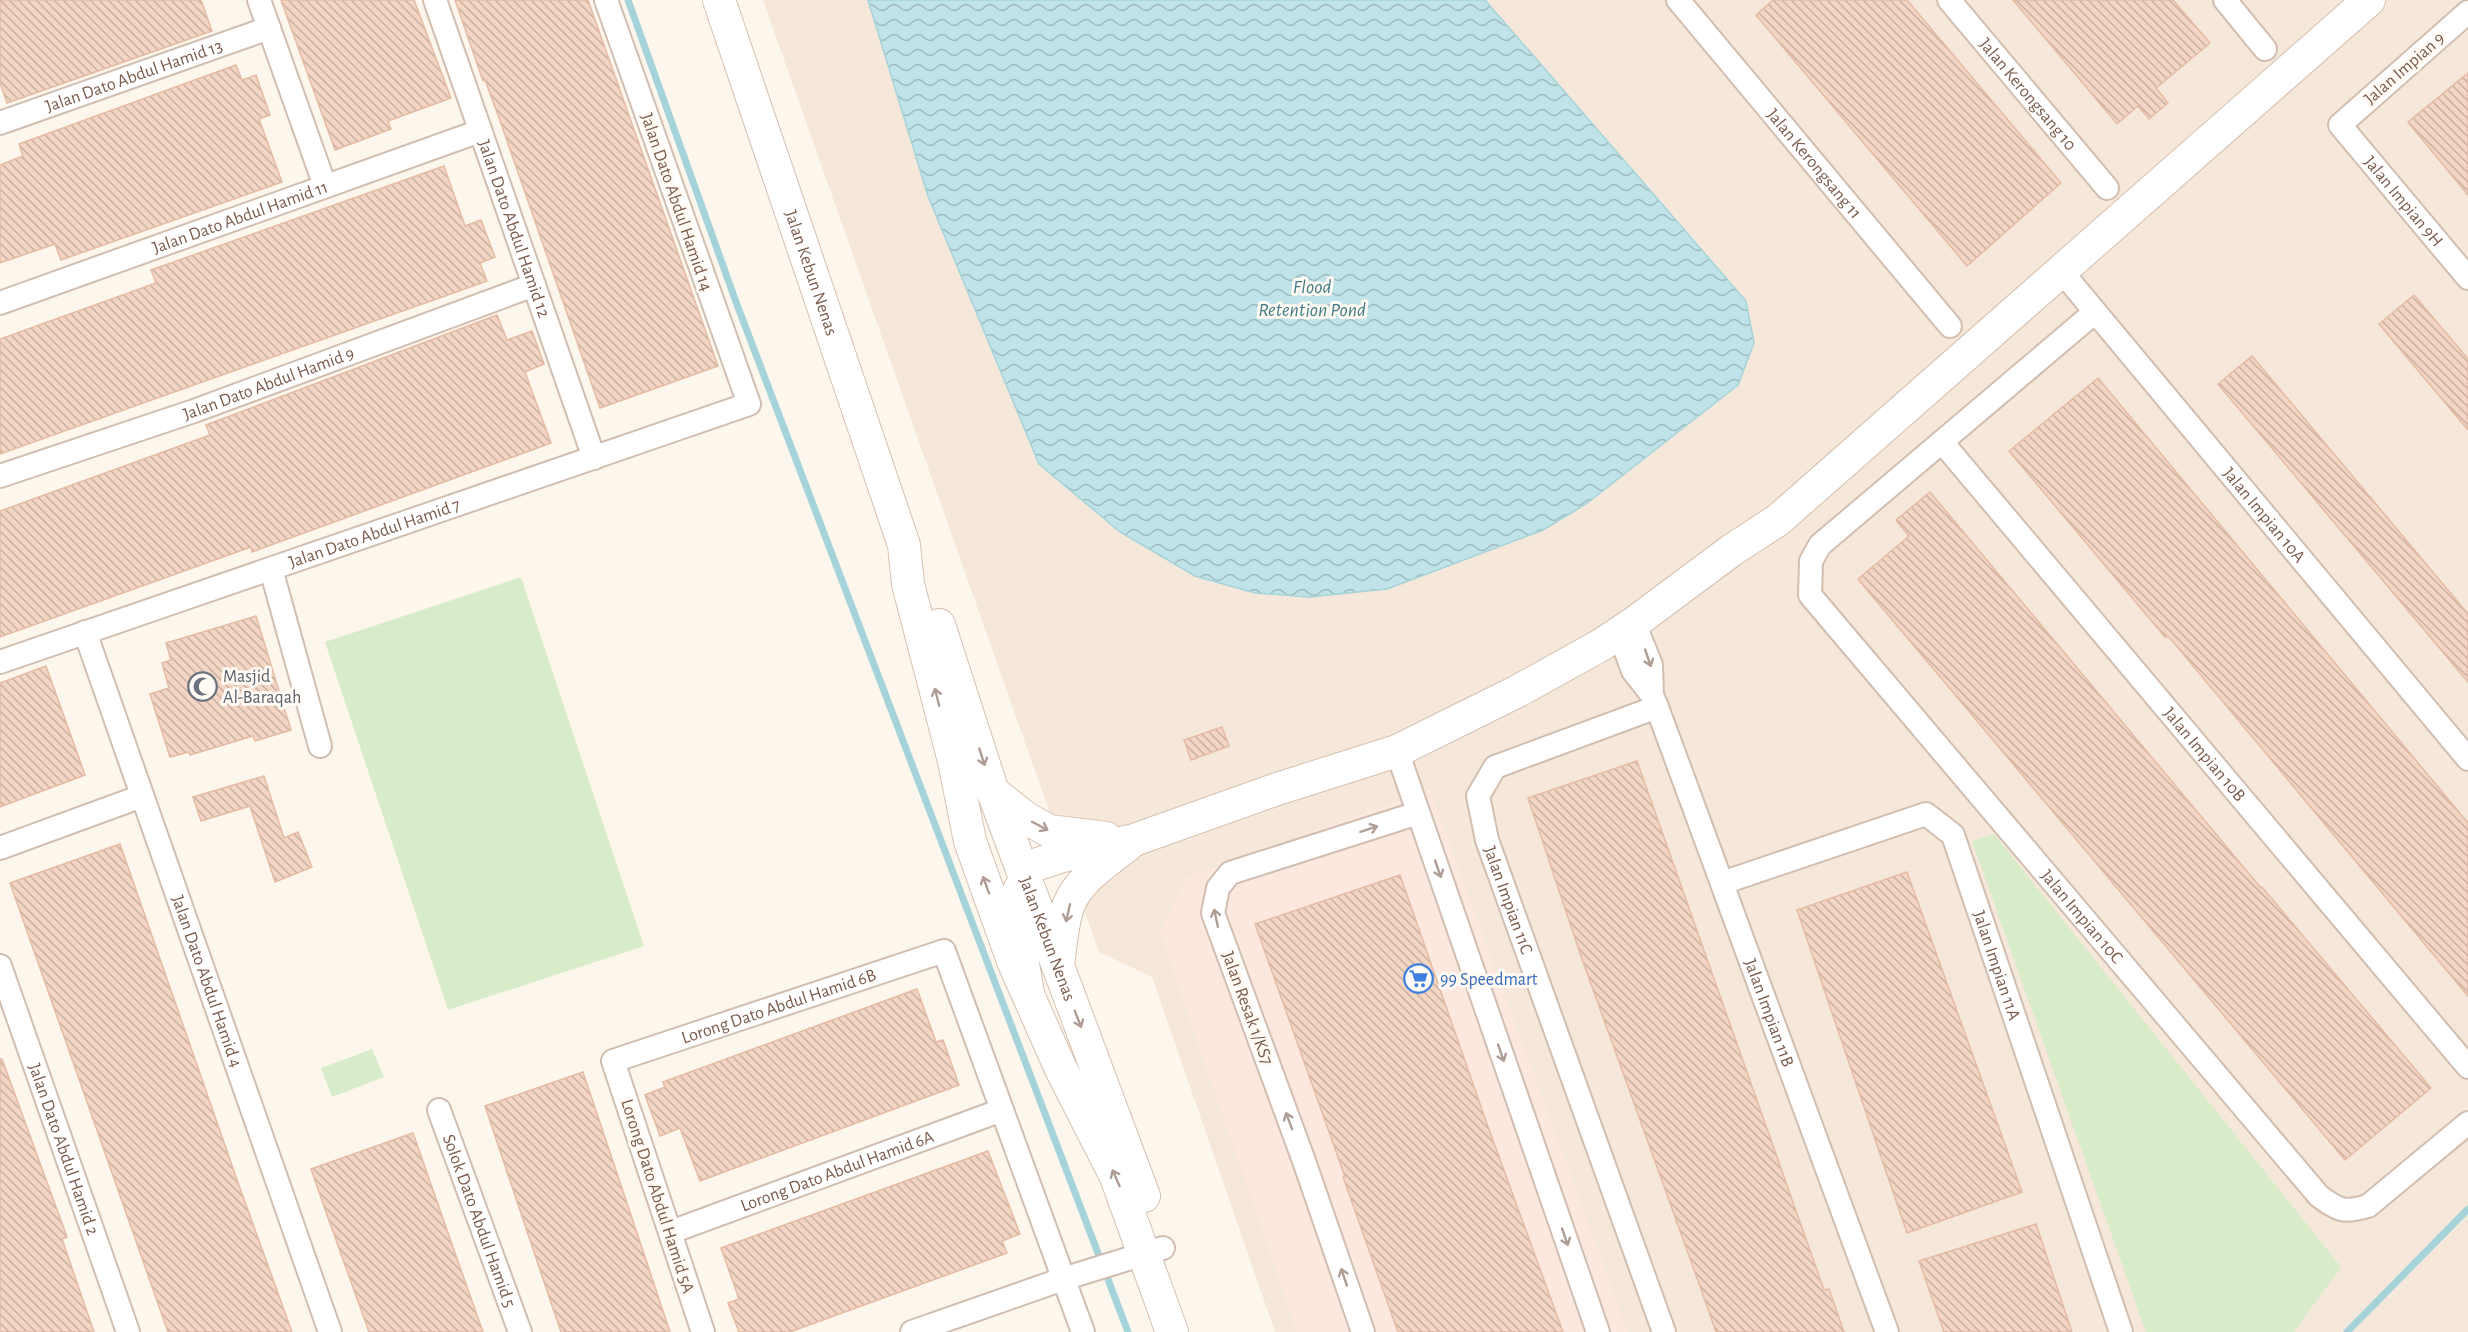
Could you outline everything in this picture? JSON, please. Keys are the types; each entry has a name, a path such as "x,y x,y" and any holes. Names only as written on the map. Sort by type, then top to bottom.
{"street":[{"path":"259,0 325,186"},
{"name":"Jalan Dato Abdul Hamid 12","path":"435,0 594,458"},
{"name":"Jalan Dato Abdul Hamid 14","path":"606,0 749,405"},
{"name":"Jalan Kebun Nenas","path":"719,0 904,545 925,581 993,792 1058,964 1153,1250 1191,1332"},
{"name":"Jalan Kerongsang 11","path":"1678,0 1950,326"},
{"name":"Jalan Kerongsang 10","path":"1948,0 2107,188"},
{"path":"2224,0 2265,49"},
{"path":"1028,994 1014,900 1032,866 1134,840 1277,789 1397,751 1518,691 1627,628 1732,550 1778,520 2369,0"},
{"name":"Jalan Impian 9","path":"2340,125 2468,12"},
{"name":"Jalan Dato Abdul Hamid 13","path":"0,123 269,28"},
{"name":"Jalan Impian 9H","path":"2340,125 2468,278"},
{"name":"Jalan Dato Abdul Hamid 11","path":"0,303 480,130"},
{"name":"Jalan Impian 10A","path":"2062,272 2468,759"},
{"name":"Jalan Dato Abdul Hamid 9","path":"0,476 194,411 534,285"},
{"path":"1942,442 2095,312"},
{"name":"Jalan Dato Abdul Hamid 7","path":"0,662 749,405"},
{"name":"Jalan Impian 10C","path":"1942,442 1820,545 1811,561 1810,595 2319,1196 2337,1209 2350,1211 2368,1206 2468,1123"},
{"name":"Jalan Impian 10B","path":"1942,442 2468,1067"},
{"name":"Jalan Kebun Nenas","path":"904,545 908,584 954,761 970,841 1013,961 1060,1067 1116,1177 1132,1220 1153,1250 1157,1290 1172,1332"},
{"path":"271,569 320,746"},
{"name":"Jalan Impian 11B","path":"1627,628 1651,665 1655,701 1887,1332"},
{"name":"Jalan Dato Abdul Hamid 4","path":"85,632 330,1332"},
{"name":"Jalan Impian 11C","path":"1655,701 1495,766 1478,796 1487,840 1664,1332"},
{"path":"1397,751 1598,1332"},
{"path":"954,761 988,843 1007,866 1024,878"},
{"path":"993,792 1026,818 1049,831 1134,840"},
{"path":"0,849 142,796"},
{"name":"Jalan Resak 1/KS7","path":"1363,1332 1304,1161 1213,913 1218,888 1230,873 1418,813"},
{"name":"Jalan Impian 11A","path":"1722,883 1926,814 1953,835 2121,1332"},
{"path":"1058,964 1069,904 1079,887 1134,840"},
{"name":"Lorong Dato Abdul Hamid 6B","path":"613,1061 944,951 1002,1110"},
{"name":"Jalan Dato Abdul Hamid 2","path":"0,966 128,1332"},
{"name":"Lorong Dato Abdul Hamid 5A","path":"613,1061 703,1332"},
{"name":"Solok Dato Abdul Hamid 5","path":"439,1110 520,1332"},
{"path":"1002,1110 1083,1332"},
{"name":"Lorong Dato Abdul Hamid 6A","path":"671,1232 1002,1110"},
{"path":"1102,1266 1122,1248 1130,1233 1132,1220"},
{"path":"912,1332 1153,1250"},
{"path":"1102,1266 1128,1266 1157,1290"}],"shaded area":[{"path":"763,0 2468,0 2468,1332 1275,1332 1152,977 1099,952"},
{"path":"1430,790 1628,1332 1297,1332 1160,933 1186,877"}],"green space":[{"path":"521,577 644,946 448,1010 325,642"},
{"path":"1994,834 2341,1267 2294,1332 2146,1332 1972,841"},
{"path":"372,1049 384,1077 332,1097 321,1068"}],"water":[{"name":"Flood Retention Pond","path":"868,0 1485,0 1746,301 1754,343 1738,385 1586,504 1543,530 1387,589 1309,597 1255,593 1195,576 1120,532 1039,464 928,196"}],"building":[{"path":"0,0 201,0 212,31 7,103 0,83"},
{"path":"281,0 414,0 451,98 388,121 391,129 335,150"},
{"path":"455,0 588,0 718,366 600,408 498,115 485,80 483,81"},
{"path":"1773,0 1907,0 2061,183 1967,266 1756,15"},
{"path":"2013,0 2173,0 2210,43 2156,88 2168,103 2149,119 2138,106 2117,124"},
{"path":"236,65 242,80 256,75 270,115 259,119 282,182 61,260 55,244 0,263 0,165 23,156 19,144"},
{"path":"2468,73 2468,195 2408,122"},
{"path":"444,166 465,226 481,220 495,257 480,263 487,281 0,454 0,339 156,283 151,270"},
{"path":"2414,295 2468,359 2468,430 2379,324"},
{"path":"497,315 507,340 532,331 544,364 525,372 551,443 252,552 251,547 0,637 0,511 210,435 206,425"},
{"path":"2252,356 2468,614 2468,682 2218,384"},
{"path":"2098,378 2468,823 2468,996 2169,637 2165,637 2009,451"},
{"path":"1930,492 2431,1088 2345,1160 1858,579 1909,536 1896,520"},
{"path":"256,616 291,730 255,741 253,736 190,755 189,752 170,757 150,694 169,688 162,663 171,660 166,643"},
{"path":"46,666 85,775 0,807 0,683"},
{"path":"1222,727 1229,746 1191,760 1184,740"},
{"path":"1637,761 1824,1290 1829,1289 1844,1332 1716,1332 1582,959 1528,798"},
{"path":"264,776 284,838 298,832 312,867 275,882 250,806 201,821 193,797"},
{"path":"120,844 292,1332 168,1332 156,1298 10,883"},
{"path":"1907,872 2022,1192 1907,1233 1797,910"},
{"path":"1400,875 1563,1332 1398,1332 1255,924"},
{"path":"917,989 936,1042 943,1040 959,1085 700,1181 680,1128 660,1136 645,1095 665,1087 663,1082"},
{"path":"0,1059 2,1059 67,1237 62,1239 94,1332 0,1332"},
{"path":"583,1072 670,1332 561,1332 485,1106"},
{"path":"413,1133 483,1332 369,1332 327,1215 311,1169"},
{"path":"988,1151 1020,1234 1002,1241 1007,1253 790,1332 739,1332 728,1303 739,1299 721,1248"},
{"path":"2036,1224 2072,1332 1944,1332 1919,1261"}],"waterway":[{"path":"628,0 736,302 1128,1332"},
{"path":"2347,1332 2468,1209"}],"place":[{"name":"Masjid Al-Baraqah","path":"202,686"},
{"name":"99 Speedmart","path":"1419,979"}]}
